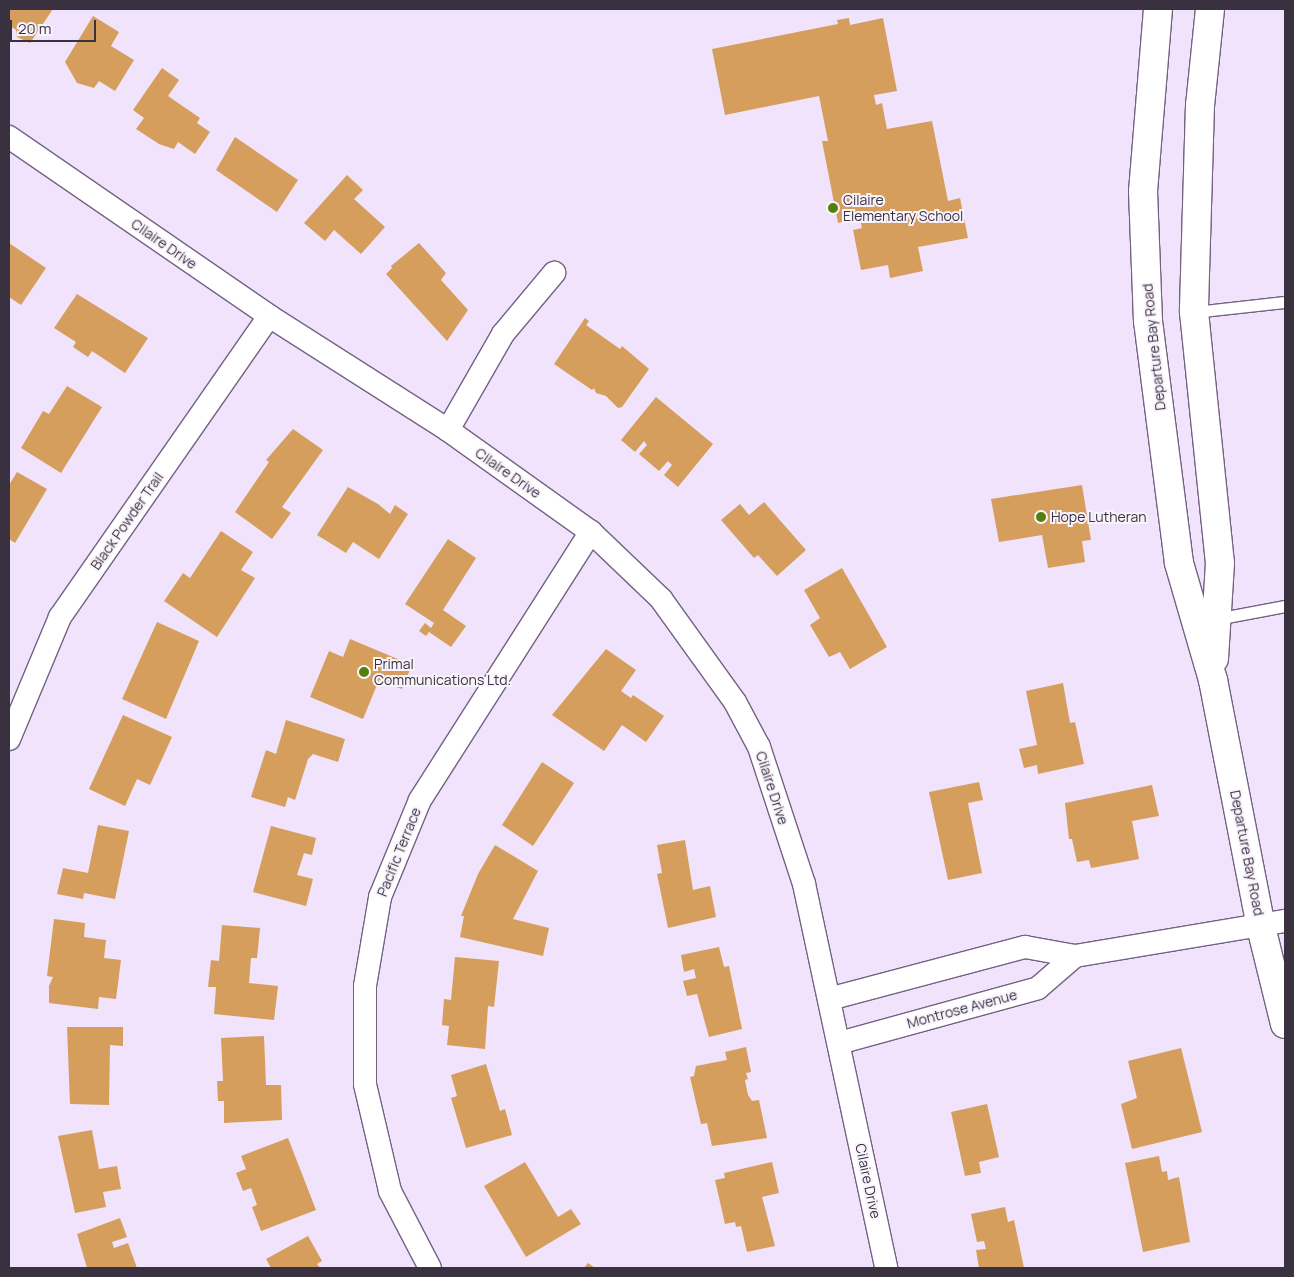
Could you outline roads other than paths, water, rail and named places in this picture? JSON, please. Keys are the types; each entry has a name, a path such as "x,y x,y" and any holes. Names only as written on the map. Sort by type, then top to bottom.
{"main road":[{"name":"Departure Bay Road","path":"1158,9 1143,191 1148,321 1179,563 1213,680 1273,924 1285,1024"},
{"name":"Departure Bay Road","path":"1210,9 1200,105 1194,312 1220,563 1213,680"}],"street":[{"name":"Cilaire Drive","path":"9,137 269,316 448,430 591,532 661,599 735,702 759,747 804,884 886,1268"},
{"path":"448,430 503,334 554,273"},
{"name":"Black Powder Trail","path":"9,738 60,618 269,316"},
{"name":"Pacific Terrace","path":"430,1268 390,1191 365,1084 364,986 380,897 420,800 591,532"},
{"path":"829,999 1025,947 1075,956 1273,924"},
{"name":"Montrose Avenue","path":"839,1043 1038,988 1075,956"}],"lane":[{"path":"1194,312 1285,302"},
{"path":"1216,619 1285,606"}],"place":[{"name":"Cilaire Elementary School","path":"833,208"},
{"name":"Hope Lutheran","path":"1041,517"},
{"name":"Primal Communications Ltd.","path":"364,672"}]}
